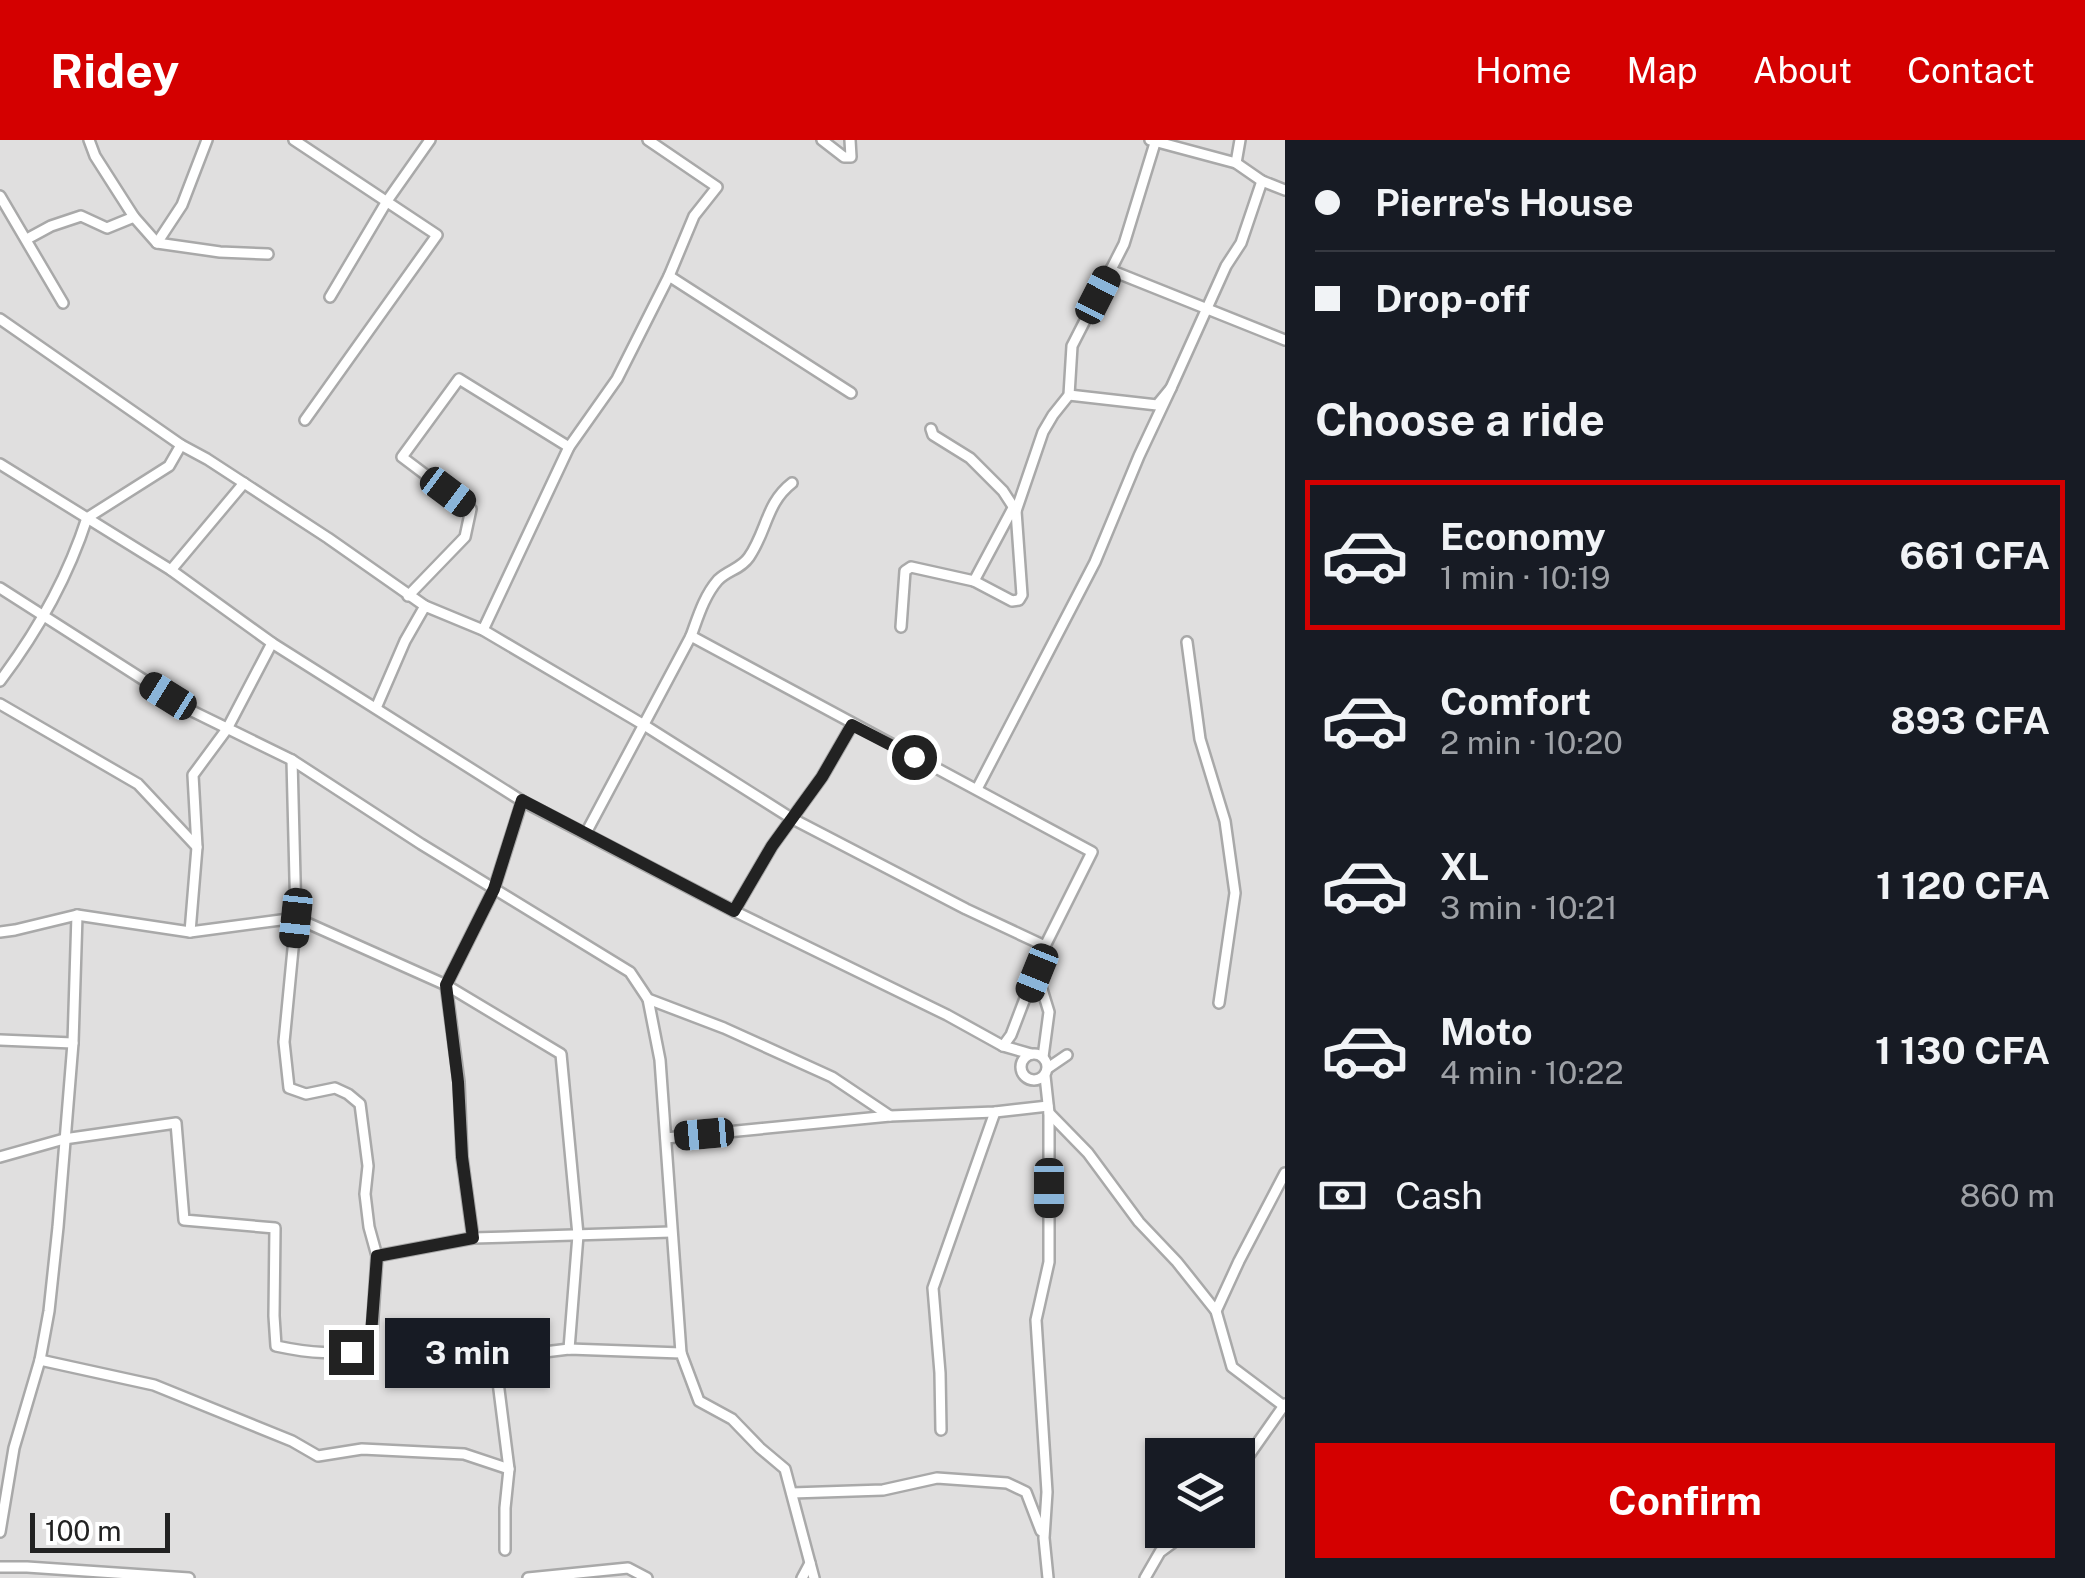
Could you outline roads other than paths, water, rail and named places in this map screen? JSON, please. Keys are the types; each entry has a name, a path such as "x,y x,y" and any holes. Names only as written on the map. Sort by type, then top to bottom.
{"street":[{"path":"88,140 134,218 157,243 268,254"},
{"path":"157,243 182,205 207,140"},
{"path":"294,140 438,236 306,420"},
{"path":"330,296 387,201 430,140"},
{"path":"483,630 569,447 617,378 669,276 694,216 716,187 648,140"},
{"path":"664,151 674,140"},
{"path":"822,140 844,158 851,156 850,140"},
{"path":"1236,162 1240,140"},
{"path":"974,581 1014,510 1044,432 1070,395 1072,346 1124,244 1153,142 1236,162 1262,182 1285,190"},
{"path":"977,789 1095,562 1139,456 1226,266 1240,244 1262,182"},
{"path":"0,196 63,303"},
{"path":"27,239 81,216 106,228 134,218"},
{"path":"1110,270 1285,340"},
{"path":"669,276 850,393"},
{"path":"0,319 181,445 328,538 408,596 483,630 791,818 1045,946"},
{"path":"408,596 465,537 467,530 471,509 402,457 459,379 569,447"},
{"path":"1070,395 1157,405 1171,388"},
{"path":"901,627 905,571 911,566 974,581 1012,601 1019,600 1023,588 1014,510 1004,491 970,458 933,435 931,429"},
{"path":"0,681 44,616 78,547 87,518 169,466 181,445"},
{"path":"0,464 170,570 272,643 522,800 1003,1046 1043,1057"},
{"path":"170,570 244,483"},
{"path":"586,833 691,636 701,607 718,580 748,559 779,494 792,483"},
{"path":"0,588 194,712 292,760 630,972 648,999 660,1060 682,1352 698,1401 732,1419 785,1469 814,1578"},
{"path":"376,708 425,606"},
{"path":"691,636 1092,852 1045,946 1037,973 1003,1046"},
{"path":"1187,642 1200,739 1225,822 1236,892 1219,1003"},
{"path":"190,932 197,847 193,776 227,729 272,643"},
{"path":"0,704 138,784 197,847"},
{"path":"734,911 852,725"},
{"path":"0,1158 64,1140 176,1123 184,1220 275,1228 276,1346 310,1354 370,1347 377,1256 368,1227 368,1166 360,1104 336,1088 306,1094 289,1088 284,1042 296,918 292,760"},
{"path":"473,1238 446,985 494,889 522,800"},
{"path":"0,1532 14,1448 40,1360 49,1311 73,1042 77,916"},
{"path":"0,932 77,916 190,932 296,918 446,985 561,1054 578,1235 569,1349"},
{"path":"1037,973 1049,1012 1043,1057 1048,1106 1049,1262 1036,1320 1048,1578"},
{"path":"648,999 832,1077 890,1116"},
{"path":"0,1040 73,1042"},
{"path":"1003,1046 1026,1078 1034,1080 1048,1106 1139,1222 1178,1262 1216,1312 1232,1367 1285,1406 1255,1447"},
{"path":"1021,1066 1031,1054"},
{"path":"1034,1080 1068,1054"},
{"path":"666,1138 890,1116 1048,1106"},
{"path":"941,1430 933,1288 995,1112"},
{"path":"1216,1312 1285,1174"},
{"path":"377,1256 473,1238 671,1232"},
{"path":"505,1550 508,1469 495,1358 569,1349 682,1352"},
{"path":"40,1360 154,1385 318,1456 362,1449 464,1454 508,1469"},
{"path":"792,1493 883,1490 938,1478 1007,1483 1026,1492 1044,1538"},
{"path":"1145,1578 1165,1548"},
{"path":"802,1578 810,1563"},
{"path":"0,1567 27,1572 189,1578"},
{"path":"528,1578 628,1568 647,1578"}]}
